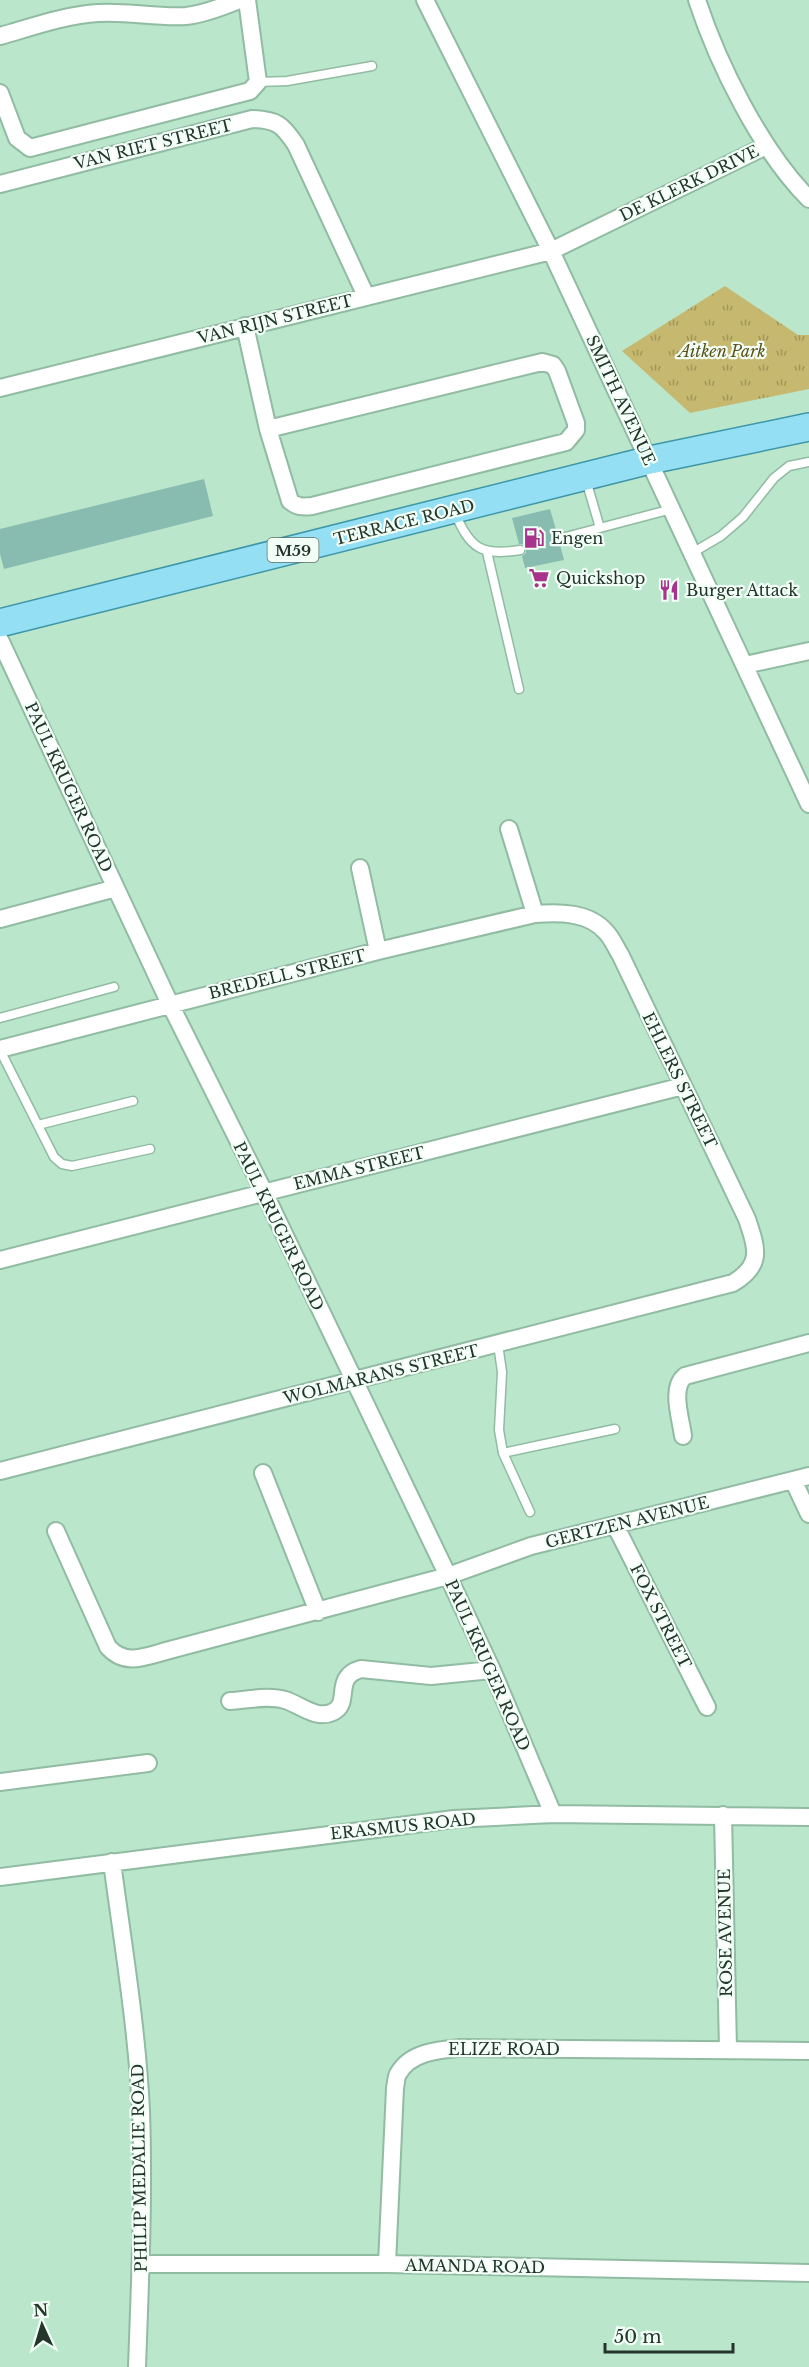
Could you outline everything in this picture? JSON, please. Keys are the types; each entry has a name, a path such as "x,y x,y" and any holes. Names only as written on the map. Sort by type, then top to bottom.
{"main road":[{"name":"TERRACE ROAD","path":"0,624 650,460 809,427"}],"street":[{"path":"0,36 62,19 95,13 128,12 186,16 213,10 238,0"},
{"path":"0,93 17,138 30,148 250,91 258,82 247,0"},
{"name":"SMITH AVENUE","path":"425,0 551,251 809,804"},
{"path":"698,0 712,44 766,146"},
{"name":"VAN RIET STREET","path":"0,184 252,119 268,119 278,123 286,130 296,145 366,296"},
{"name":"DE KLERK DRIVE","path":"551,251 766,146 809,200"},
{"name":"VAN RIJN STREET","path":"0,388 551,251"},
{"path":"245,326 268,429 290,501 303,507 566,442 576,430 576,423 557,371 553,365 542,362 268,429"},
{"name":"PAUL KRUGER ROAD","path":"0,640 170,1004 264,1192 448,1576 492,1670 553,1814"},
{"path":"745,665 809,651"},
{"path":"509,830 535,914"},
{"path":"360,868 378,951"},
{"path":"0,919 116,888"},
{"name":"BREDELL STREET","path":"0,1050 378,951 535,914 553,912 576,915"},
{"name":"EHLERS STREET","path":"576,915 594,921 606,932 621,956 747,1219 756,1250 754,1263"},
{"name":"EMMA STREET","path":"0,1260 683,1086"},
{"name":"WOLMARANS STREET","path":"0,1471 732,1283 746,1275 754,1263"},
{"path":"683,1436 677,1389 679,1381 685,1376 809,1343"},
{"path":"262,1473 318,1612"},
{"path":"801,1478 809,1514"},
{"name":"GERTZEN AVENUE","path":"56,1531 108,1647 116,1656 128,1659 144,1657 318,1612 448,1576 531,1546 801,1478"},
{"name":"FOX STREET","path":"615,1525 707,1707"},
{"path":"230,1701 273,1698 286,1700 312,1713 322,1714 333,1712 339,1707 345,1680 351,1672 361,1669 431,1676 492,1670"},
{"path":"0,1782 148,1763"},
{"name":"ERASMUS ROAD","path":"0,1877 454,1819 553,1814 809,1817"},
{"name":"ROSE AVENUE","path":"723,1815 728,2050"},
{"name":"PHILIP MEDALIE ROAD","path":"112,1862 135,2031 141,2113 141,2264 137,2367"},
{"name":"ELIZE ROAD","path":"387,2264 395,2088 398,2074 421,2055 434,2050 460,2048 809,2052"},
{"name":"AMANDA ROAD","path":"141,2264 387,2264 809,2273"}],"lane":[{"path":"258,82 287,81 372,66"},
{"path":"693,553 721,536 743,518 774,478 789,466 809,462"},
{"path":"585,476 600,528"},
{"path":"453,509 461,529 476,546 487,552 520,550"},
{"path":"558,539 672,509"},
{"path":"487,552 519,689"},
{"path":"0,1018 114,987"},
{"path":"0,1050 54,1157 62,1164 72,1166 150,1149"},
{"path":"38,1125 133,1101"},
{"path":"498,1344 502,1372 499,1430 503,1453 530,1512"},
{"path":"503,1453 615,1429"}],"green space":[{"name":"Aitken Park","path":"725,286 798,335 809,335 809,389 690,413 622,351"}],"building":[{"path":"204,479 213,516 4,569 0,554 0,529"},
{"path":"550,509 557,533 552,537 552,541 560,545 564,560 525,568 522,556 526,553 526,549 523,544 519,544 512,518"}],"place":[{"name":"Engen","path":"534,538"},
{"name":"Quickshop","path":"539,578"},
{"name":"Burger Attack","path":"669,590"}]}
